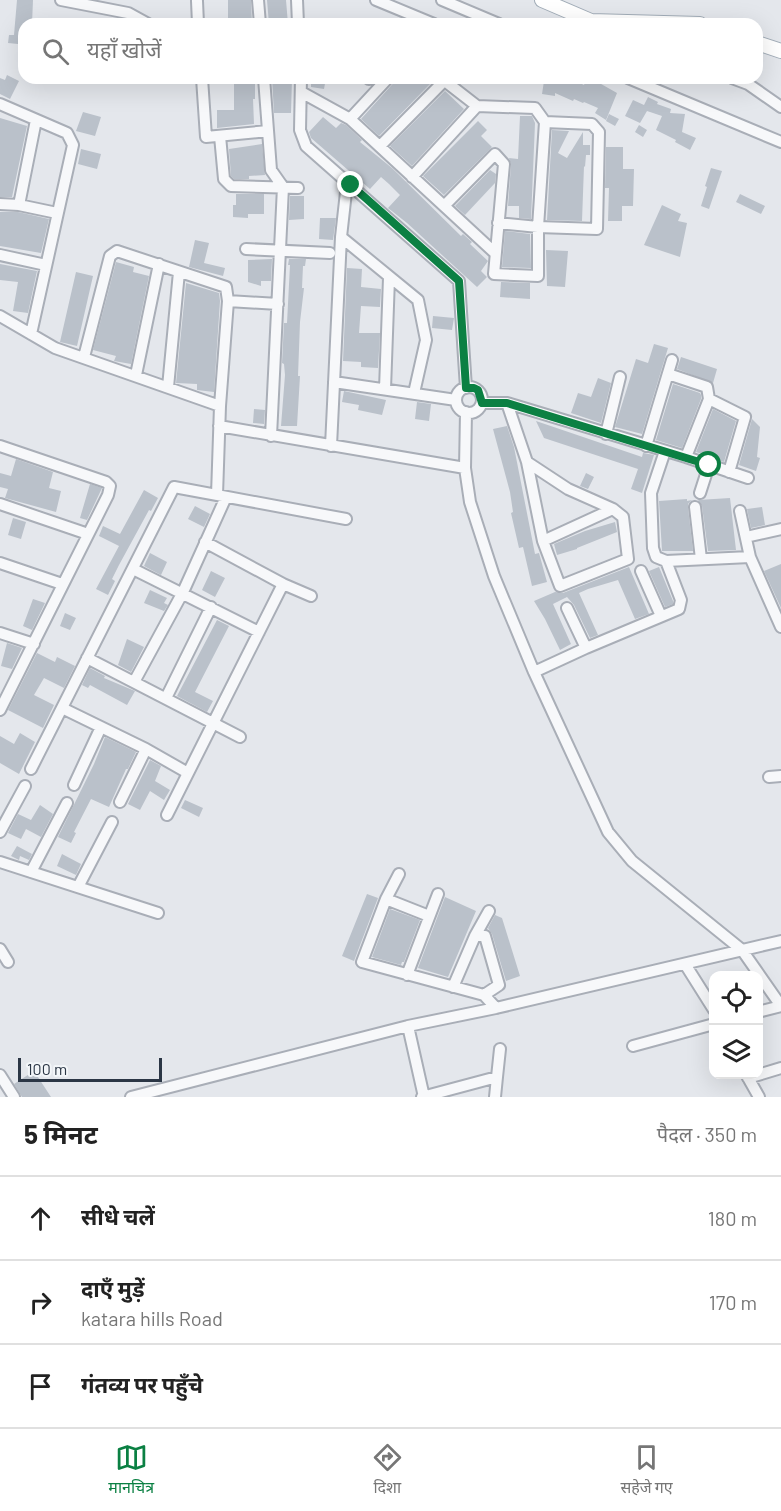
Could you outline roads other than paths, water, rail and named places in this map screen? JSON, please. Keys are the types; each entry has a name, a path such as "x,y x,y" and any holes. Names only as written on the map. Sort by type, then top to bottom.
{"main road":[{"path":"542,0 584,18"},
{"path":"763,45 781,51"}],"street":[{"path":"258,0 260,18"},
{"path":"297,0 298,18"},
{"path":"376,0 407,18"},
{"path":"442,0 485,18"},
{"path":"67,1 128,13 137,18"},
{"path":"197,1 198,18"},
{"path":"202,84 206,137 268,131"},
{"path":"264,84 272,170 283,187 271,436"},
{"path":"301,84 300,130 306,146 459,281 466,388"},
{"path":"350,119 382,84"},
{"path":"380,146 438,84"},
{"path":"444,206 495,154 504,164 494,274 538,276 538,227 545,122 535,108 477,106 447,84"},
{"path":"642,84 781,142"},
{"path":"748,84 781,107"},
{"path":"301,92 350,119 495,253"},
{"path":"0,104 67,133 73,145 31,334"},
{"path":"412,177 477,106"},
{"path":"19,205 36,120"},
{"path":"498,223 597,229 599,132 592,124 545,122"},
{"path":"220,136 224,179 231,186 298,188"},
{"path":"332,446 341,237 346,192 351,185"},
{"path":"0,204 19,205 57,213"},
{"path":"341,237 418,300 426,340 414,393"},
{"path":"246,249 330,253"},
{"path":"84,357 110,256 117,251 226,287 228,301 219,426 221,496 206,542 183,592 134,682"},
{"path":"0,255 46,265"},
{"path":"136,375 159,264"},
{"path":"168,387 179,272"},
{"path":"385,388 389,278"},
{"path":"228,301 278,304"},
{"path":"0,316 55,348 220,406"},
{"path":"646,446 672,360"},
{"path":"668,374 707,387 709,399 686,457"},
{"path":"606,434 620,377"},
{"path":"334,382 456,400"},
{"path":"482,403 478,390 474,388 466,388 459,392 456,400 459,408 466,412 474,412 482,403 507,403 748,478"},
{"path":"709,399 745,417 729,472"},
{"path":"507,403 527,462 543,541 560,586 628,559 623,517 614,509 568,489 527,462"},
{"path":"466,412 465,468 470,502 494,576 534,672 608,832 632,861 742,950 781,1006 763,1011"},
{"path":"219,426 465,468"},
{"path":"0,446 105,482 110,486 108,495 0,710"},
{"path":"665,451 651,493 653,548 656,557 666,561 750,557"},
{"path":"700,493 709,465"},
{"path":"31,769 174,487 346,519"},
{"path":"0,504 88,534"},
{"path":"695,507 701,560"},
{"path":"543,541 614,509"},
{"path":"740,512 750,557 781,627"},
{"path":"746,537 781,529"},
{"path":"206,542 310,596"},
{"path":"534,672 679,609 681,600 666,561"},
{"path":"0,563 62,584"},
{"path":"133,568 259,632"},
{"path":"641,571 660,616"},
{"path":"166,815 283,584"},
{"path":"166,698 211,607"},
{"path":"567,608 586,648"},
{"path":"0,633 34,645"},
{"path":"87,658 240,737"},
{"path":"62,708 188,772"},
{"path":"74,785 101,727"},
{"path":"120,802 146,749"},
{"path":"769,777 781,776"},
{"path":"0,832 25,786"},
{"path":"31,872 67,803"},
{"path":"78,887 112,822"},
{"path":"0,862 158,913"},
{"path":"399,874 386,899 362,962 484,995 496,1008"},
{"path":"407,975 438,894"},
{"path":"386,899 429,916"},
{"path":"453,987 475,936 489,911"},
{"path":"475,936 485,936 499,985 496,1008"},
{"path":"131,1097 408,1026 496,1008 781,941"},
{"path":"0,949 8,962"},
{"path":"685,964 709,1002"},
{"path":"484,995 499,985"},
{"path":"633,1046 710,1025"},
{"path":"408,1026 423,1097 497,1077"},
{"path":"495,1097 500,1048"},
{"path":"763,1072 781,1068"},
{"path":"0,1075 14,1097"},
{"path":"749,1079 759,1097"}]}
